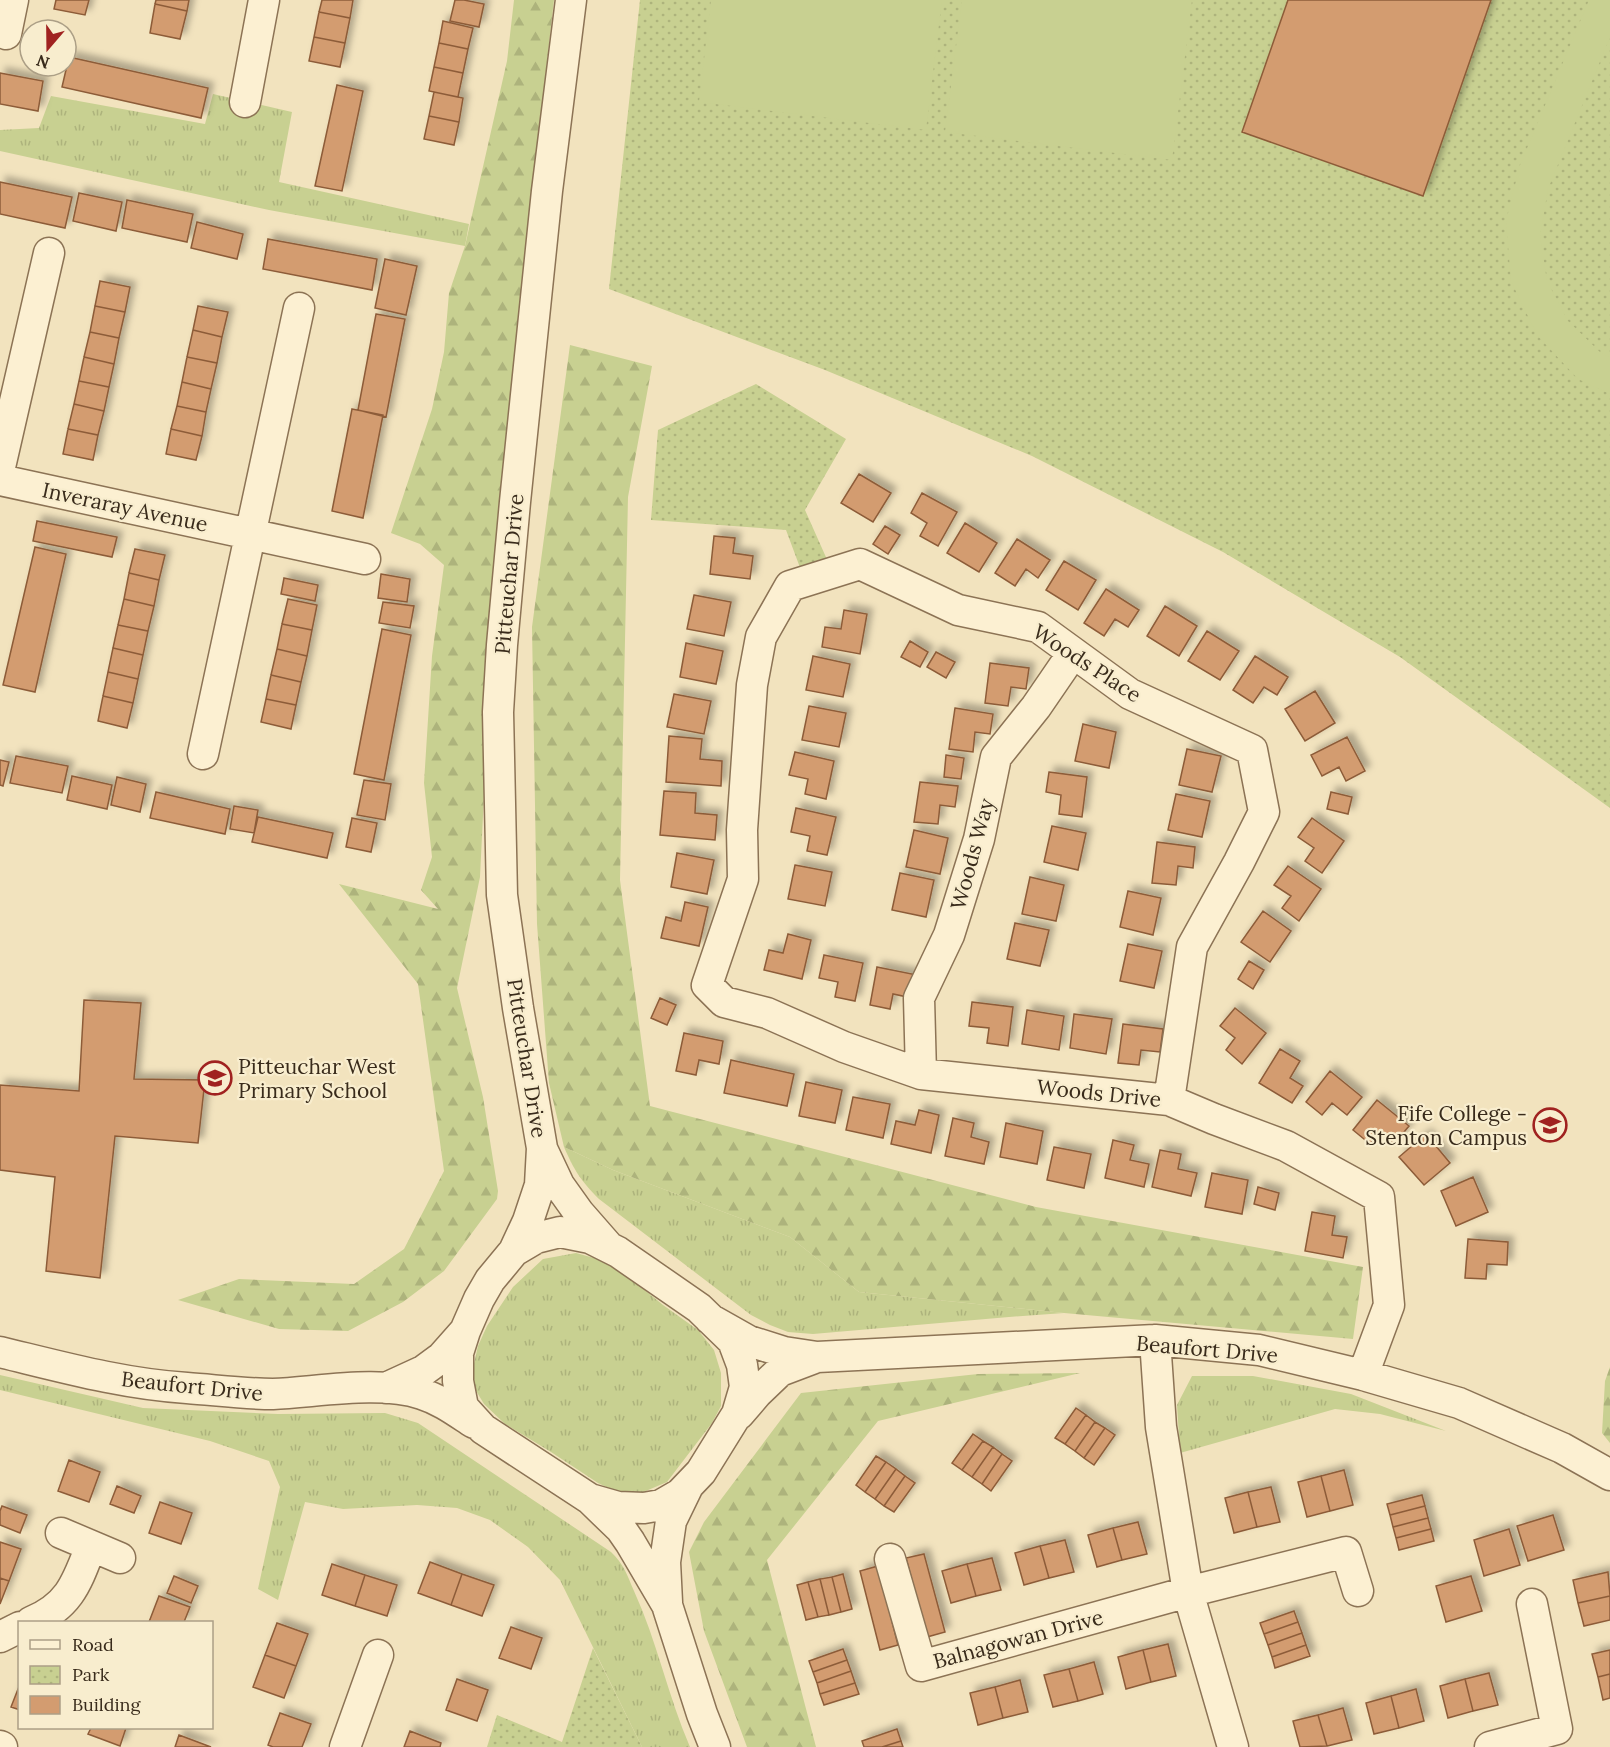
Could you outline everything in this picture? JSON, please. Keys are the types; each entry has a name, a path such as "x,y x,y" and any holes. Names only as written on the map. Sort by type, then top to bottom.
{"street":[{"path":"6,34 13,0"},
{"path":"245,102 264,0"},
{"name":"Pitteuchar Drive","path":"514,1251 528,1221 540,1185 542,1148 518,1008 502,895 498,712 501,645 547,191 571,0"},
{"path":"0,467 49,253"},
{"path":"203,754 299,308"},
{"name":"Inveraray Avenue","path":"0,480 365,559"},
{"name":"Woods Place","path":"707,985 743,879 742,830 752,685 761,637 790,586 860,564 958,610 1038,627 1130,694 1252,750 1264,812 1192,947 1169,1100"},
{"name":"Woods Way","path":"921,1074 919,998 949,935 979,839 996,757 1036,707 1073,653"},
{"name":"Woods Drive","path":"707,985 724,1002 767,1013 844,1047 921,1074 1169,1100 1286,1146 1379,1197 1389,1305 1364,1374"},
{"name":"Pitteuchar Drive","path":"542,1148 561,1189 609,1247"},
{"path":"590,1499 618,1507 644,1508 661,1505 681,1494 700,1472 733,1421 745,1387 742,1365 733,1341 699,1308 609,1247 590,1239 560,1232 536,1238 514,1251 490,1280 465,1330 458,1353 458,1381 463,1407 483,1429 590,1499 621,1529 668,1605"},
{"name":"Beaufort Drive","path":"710,1319 749,1341 784,1352 817,1357 1155,1340 1259,1350 1364,1374 1459,1403 1562,1448 1610,1475"},
{"name":"Beaufort Drive","path":"386,1388 423,1371 442,1356 465,1330"},
{"path":"1155,1340 1161,1427 1188,1593 1233,1747"},
{"name":"Beaufort Drive","path":"0,1352 80,1372 183,1388 271,1394 386,1388 421,1394 440,1401 483,1429"},
{"name":"Beaufort Drive","path":"733,1421 780,1371 817,1357"},
{"path":"689,1484 671,1521 665,1563 668,1605 702,1714 715,1747"},
{"path":"61,1533 120,1558"},
{"path":"36,1621 45,1617 61,1604 75,1586 91,1546"},
{"name":"Balnagowan Drive","path":"890,1559 921,1666 1346,1552 1358,1591"},
{"path":"1490,1747 1557,1729 1532,1604"},
{"path":"0,1638 18,1628"},
{"path":"345,1747 378,1655"}],"green space":[{"path":"514,0 554,0 522,282 495,569 480,877 457,988 483,1097 498,1191 497,1199 444,1271 403,1302 348,1331 279,1329 178,1300 239,1279 354,1284 404,1249 444,1171 418,984 339,884 438,909 421,890 432,857 424,783 432,656 444,565 420,544 391,533 432,409 444,352 449,293 465,246 507,61"},
{"path":"640,0 1610,0 1610,808 1400,657 1223,552 1032,456 825,370 609,289"},
{"path":"711,0 942,0 926,130 699,102"},
{"path":"962,0 1192,0 1172,160 945,132"},
{"path":"1589,0 1610,0 1610,37 1548,189 1540,236 1547,281 1568,321 1601,353 1610,357 1610,394 1578,379 1537,335 1511,281 1506,221 1520,165"},
{"path":"213,94 292,112 279,182 469,224 465,246 269,210 0,151 0,130 39,128 51,96 205,124"},
{"path":"570,345 652,366 628,497 620,880 650,1106 1036,1207 1363,1267 1353,1339 859,1292 790,1237 613,1170 564,1147 549,1083 537,924 532,627"},
{"path":"756,384 846,439 805,510 833,573 805,581 786,530 651,520 658,430"},
{"path":"564,1147 613,1170 790,1237 859,1292 1064,1313 813,1334 788,1332 751,1315 599,1199 578,1175"},
{"path":"576,1253 612,1263 698,1330 714,1350 721,1373 721,1406 712,1423 667,1482 641,1493 617,1492 598,1483 505,1424 484,1404 475,1389 473,1368 478,1346 487,1326 513,1287 543,1259"},
{"path":"1610,1367 1610,1443 1602,1433 1605,1381"},
{"path":"1080,1373 878,1421 767,1560 816,1747 747,1747 704,1631 689,1552 704,1522 801,1393 978,1374"},
{"path":"0,1375 143,1408 278,1414 385,1413 418,1423 615,1556 625,1570 642,1610 690,1747 642,1747 560,1580 528,1547 490,1520 457,1508 417,1505 343,1509 305,1502 278,1600 258,1589 280,1487 269,1461 210,1441 0,1390"},
{"path":"1192,1376 1253,1376 1351,1394 1446,1431 1380,1414 1335,1409 1180,1453 1177,1405"},
{"path":"593,1648 642,1747 487,1747 497,1715 562,1742"}],"building":[{"path":"56,0 89,0 85,15 54,9"},
{"path":"156,0 189,0 187,11 155,4"},
{"path":"322,0 353,0 350,18 319,12"},
{"path":"455,0 484,4 479,27 450,21"},
{"path":"1288,0 1491,0 1423,196 1242,132"},
{"path":"155,4 187,11 180,39 150,33"},
{"path":"319,12 350,18 345,43 314,37"},
{"path":"443,21 473,28 468,49 439,43"},
{"path":"314,37 345,43 340,67 309,61"},
{"path":"439,43 468,49 463,73 434,67"},
{"path":"78,59 208,88 201,118 62,87 64,78 78,78"},
{"path":"434,67 463,73 458,97 429,91"},
{"path":"0,73 43,81 38,111 0,104"},
{"path":"337,85 363,91 342,191 315,186"},
{"path":"434,92 463,98 459,122 429,116"},
{"path":"429,116 459,122 454,145 424,139"},
{"path":"0,182 72,197 65,228 0,214"},
{"path":"79,193 122,202 116,231 73,221"},
{"path":"127,200 193,214 187,242 122,228"},
{"path":"197,222 243,234 237,259 191,248"},
{"path":"268,239 377,259 372,290 263,269"},
{"path":"385,259 417,266 406,315 375,308"},
{"path":"100,281 130,287 125,312 95,306"},
{"path":"95,306 125,312 119,338 90,332"},
{"path":"198,306 228,312 222,337 193,330"},
{"path":"376,314 405,319 386,417 358,410"},
{"path":"193,330 222,337 217,363 187,357"},
{"path":"90,332 119,338 114,364 84,357"},
{"path":"84,357 114,364 109,387 79,381"},
{"path":"187,357 217,363 211,389 182,382"},
{"path":"79,381 109,387 104,411 74,404"},
{"path":"182,382 211,389 206,412 177,406"},
{"path":"74,404 104,411 98,435 68,429"},
{"path":"177,406 206,412 202,436 171,429"},
{"path":"352,409 383,415 363,518 332,511"},
{"path":"68,429 98,435 93,460 63,454"},
{"path":"171,429 202,436 196,460 166,454"},
{"path":"859,474 891,493 873,522 841,503"},
{"path":"922,493 957,512 938,546 920,536 927,523 911,513"},
{"path":"37,521 117,537 112,557 33,541"},
{"path":"965,523 997,543 979,572 947,553"},
{"path":"885,526 900,535 888,554 873,544"},
{"path":"714,536 735,538 733,553 753,556 750,579 710,574"},
{"path":"1017,539 1050,560 1038,578 1026,569 1015,586 995,573"},
{"path":"35,547 66,554 35,692 3,685"},
{"path":"135,549 165,555 159,580 129,573"},
{"path":"1064,561 1096,580 1078,610 1046,590"},
{"path":"129,573 159,580 154,606 124,599"},
{"path":"381,574 410,579 407,602 378,598"},
{"path":"284,578 318,585 315,601 281,594"},
{"path":"1106,589 1139,610 1128,627 1115,619 1104,636 1084,623"},
{"path":"694,595 731,602 724,636 687,629"},
{"path":"124,599 154,606 148,631 118,625"},
{"path":"288,599 317,605 312,630 282,624"},
{"path":"383,602 414,606 410,628 379,623"},
{"path":"1165,606 1197,626 1179,656 1147,636"},
{"path":"844,610 867,614 860,654 822,647 825,627 841,629"},
{"path":"282,624 312,630 307,656 277,649"},
{"path":"118,625 148,631 143,655 113,648"},
{"path":"382,629 411,635 384,780 354,774"},
{"path":"1207,631 1239,651 1220,680 1188,661"},
{"path":"910,641 928,652 920,667 901,657"},
{"path":"686,643 723,651 716,684 680,677"},
{"path":"113,648 143,655 138,679 108,672"},
{"path":"277,649 307,656 301,682 271,675"},
{"path":"936,652 955,662 946,678 927,667"},
{"path":"813,656 850,664 843,697 806,690"},
{"path":"1255,656 1288,677 1277,695 1264,687 1253,703 1233,690"},
{"path":"990,663 1029,668 1026,689 1011,687 1008,706 985,703"},
{"path":"108,672 138,679 133,703 103,696"},
{"path":"271,675 301,682 296,705 266,699"},
{"path":"1315,691 1335,723 1305,741 1285,709"},
{"path":"674,694 711,701 704,734 667,727"},
{"path":"103,696 133,703 127,728 98,721"},
{"path":"266,699 296,705 291,729 261,722"},
{"path":"809,706 846,713 839,747 802,740"},
{"path":"955,708 993,714 990,734 975,732 973,752 949,749"},
{"path":"1083,724 1116,732 1109,768 1075,761"},
{"path":"669,736 702,739 700,759 722,761 721,786 666,782"},
{"path":"1347,737 1365,771 1346,781 1339,767 1322,776 1311,755"},
{"path":"1187,749 1221,756 1212,792 1179,785"},
{"path":"795,752 834,761 826,799 805,794 808,779 789,775"},
{"path":"946,755 964,758 961,779 944,777"},
{"path":"16,756 68,766 62,793 10,783"},
{"path":"0,760 9,762 3,786 0,785"},
{"path":"1049,772 1087,777 1082,817 1059,814 1061,795 1046,792"},
{"path":"72,776 112,785 107,809 67,800"},
{"path":"117,777 146,784 140,812 111,805"},
{"path":"364,780 391,784 385,820 357,815"},
{"path":"920,782 958,786 955,807 940,805 938,824 914,822"},
{"path":"664,791 696,793 695,813 717,815 715,840 660,835"},
{"path":"156,792 230,809 225,834 150,818"},
{"path":"1331,792 1352,797 1348,814 1327,809"},
{"path":"1176,794 1210,801 1202,837 1168,830"},
{"path":"234,806 258,810 254,833 230,829"},
{"path":"796,808 836,817 827,855 807,851 810,836 791,832"},
{"path":"258,817 333,833 327,858 252,842"},
{"path":"352,818 377,823 371,852 346,847"},
{"path":"1312,818 1344,841 1322,873 1305,861 1314,848 1298,837"},
{"path":"1052,826 1086,833 1078,870 1044,862"},
{"path":"914,830 948,838 940,874 906,867"},
{"path":"1157,842 1195,847 1193,868 1178,866 1176,885 1152,883"},
{"path":"677,853 714,860 707,894 671,887"},
{"path":"795,865 832,872 825,906 788,899"},
{"path":"1288,866 1321,889 1299,921 1282,908 1291,896 1274,885"},
{"path":"900,873 934,880 926,917 892,910"},
{"path":"1030,877 1064,885 1056,921 1022,914"},
{"path":"1128,891 1161,898 1153,935 1120,927"},
{"path":"685,902 708,907 699,946 661,938 666,917 681,921"},
{"path":"1263,911 1291,931 1270,962 1241,942"},
{"path":"1015,923 1049,930 1040,966 1007,959"},
{"path":"788,934 811,940 802,979 764,970 769,950 783,953"},
{"path":"1128,944 1162,951 1154,988 1120,981"},
{"path":"824,955 863,963 855,1001 835,997 838,982 819,978"},
{"path":"1249,961 1264,970 1253,989 1238,979"},
{"path":"877,967 917,975 912,998 893,994 890,1009 870,1005"},
{"path":"660,998 676,1005 667,1025 651,1018"},
{"path":"84,1000 141,1003 134,1079 205,1080 198,1143 115,1136 100,1278 46,1271 55,1177 0,1170 0,1085 79,1091"},
{"path":"972,1002 1013,1007 1008,1046 987,1043 989,1028 969,1026"},
{"path":"1235,1008 1266,1033 1242,1064 1226,1050 1235,1038 1220,1026"},
{"path":"1027,1010 1064,1016 1059,1050 1022,1044"},
{"path":"1074,1014 1112,1019 1106,1054 1070,1048"},
{"path":"1123,1024 1163,1029 1160,1052 1141,1050 1139,1065 1118,1063"},
{"path":"684,1033 723,1041 719,1064 699,1060 696,1075 676,1071"},
{"path":"1280,1049 1300,1061 1290,1078 1303,1086 1292,1103 1259,1083"},
{"path":"731,1060 794,1074 787,1106 724,1093"},
{"path":"1330,1071 1362,1097 1347,1115 1332,1103 1322,1115 1306,1102"},
{"path":"806,1082 842,1090 835,1123 799,1116"},
{"path":"853,1097 890,1104 883,1138 846,1130"},
{"path":"1377,1100 1409,1126 1394,1144 1379,1132 1370,1144 1353,1130"},
{"path":"919,1110 939,1115 931,1153 891,1144 896,1121 915,1125"},
{"path":"953,1118 974,1123 971,1137 989,1142 984,1164 945,1156"},
{"path":"1006,1123 1043,1131 1037,1164 1000,1157"},
{"path":"1426,1134 1450,1163 1424,1185 1399,1157"},
{"path":"1113,1140 1134,1145 1130,1160 1149,1164 1144,1187 1105,1178"},
{"path":"1054,1147 1091,1154 1084,1188 1047,1180"},
{"path":"1160,1150 1181,1154 1178,1169 1197,1173 1191,1196 1152,1187"},
{"path":"1212,1173 1248,1180 1242,1214 1205,1207"},
{"path":"1473,1177 1488,1212 1456,1226 1441,1191"},
{"path":"1258,1187 1279,1193 1275,1210 1254,1204"},
{"path":"1312,1212 1335,1216 1332,1235 1347,1237 1343,1258 1305,1251"},
{"path":"1468,1239 1508,1242 1507,1265 1487,1264 1486,1279 1465,1278"},
{"path":"1076,1408 1086,1415 1065,1444 1055,1438"},
{"path":"1086,1415 1095,1422 1075,1451 1065,1444"},
{"path":"1095,1422 1105,1428 1084,1458 1075,1451"},
{"path":"1105,1428 1115,1435 1094,1465 1084,1458"},
{"path":"973,1434 983,1441 962,1470 952,1463"},
{"path":"983,1441 993,1447 972,1477 962,1470"},
{"path":"993,1447 1002,1454 982,1484 972,1477"},
{"path":"1002,1454 1012,1461 991,1491 982,1484"},
{"path":"876,1456 886,1462 865,1492 856,1485"},
{"path":"69,1460 100,1472 89,1502 58,1491"},
{"path":"886,1462 896,1469 875,1499 865,1492"},
{"path":"896,1469 905,1476 884,1506 875,1499"},
{"path":"1344,1470 1353,1505 1330,1511 1321,1476"},
{"path":"905,1476 915,1483 894,1512 884,1506"},
{"path":"1321,1476 1330,1511 1307,1517 1298,1482"},
{"path":"117,1486 141,1496 134,1513 110,1504"},
{"path":"1271,1487 1280,1522 1257,1527 1248,1492"},
{"path":"1248,1492 1257,1527 1234,1533 1225,1498"},
{"path":"1422,1495 1425,1506 1390,1515 1387,1504"},
{"path":"160,1502 192,1513 181,1544 149,1533"},
{"path":"2,1506 27,1515 20,1533 0,1525"},
{"path":"1425,1506 1428,1518 1393,1527 1390,1515"},
{"path":"1553,1515 1564,1550 1528,1561 1517,1526"},
{"path":"1428,1518 1431,1529 1396,1538 1393,1527"},
{"path":"1138,1522 1147,1554 1122,1560 1113,1528"},
{"path":"1113,1528 1122,1560 1097,1567 1088,1535"},
{"path":"1431,1529 1434,1541 1399,1550 1396,1538"},
{"path":"1509,1529 1520,1565 1484,1576 1474,1540"},
{"path":"1065,1540 1074,1572 1049,1578 1040,1546"},
{"path":"0,1542 21,1549 9,1581 0,1578"},
{"path":"1040,1546 1049,1578 1024,1585 1015,1553"},
{"path":"924,1554 945,1632 927,1637 906,1558"},
{"path":"992,1558 1001,1590 976,1596 967,1564"},
{"path":"430,1562 462,1574 451,1605 418,1593"},
{"path":"332,1564 365,1575 355,1606 322,1595"},
{"path":"967,1564 976,1596 951,1603 942,1571"},
{"path":"878,1566 898,1645 880,1650 860,1571"},
{"path":"1608,1572 1610,1596 1578,1603 1573,1580"},
{"path":"462,1574 494,1585 482,1616 451,1605"},
{"path":"843,1574 852,1609 841,1612 832,1577"},
{"path":"365,1575 397,1585 387,1616 355,1606"},
{"path":"174,1576 198,1586 191,1603 167,1593"},
{"path":"1471,1576 1482,1611 1446,1622 1436,1586"},
{"path":"832,1577 841,1612 829,1615 820,1579"},
{"path":"0,1578 9,1581 0,1604"},
{"path":"820,1579 829,1615 818,1617 808,1582"},
{"path":"808,1582 818,1617 806,1620 797,1585"},
{"path":"159,1596 190,1607 184,1621 149,1621"},
{"path":"1610,1596 1610,1620 1584,1626 1578,1603"},
{"path":"1294,1611 1298,1622 1264,1634 1260,1623"},
{"path":"1298,1622 1302,1633 1268,1645 1264,1634"},
{"path":"277,1623 308,1634 296,1666 265,1655"},
{"path":"511,1627 542,1638 531,1669 499,1658"},
{"path":"1302,1633 1306,1645 1272,1657 1268,1645"},
{"path":"1168,1644 1176,1676 1151,1682 1143,1650"},
{"path":"1306,1645 1310,1656 1275,1668 1272,1657"},
{"path":"843,1649 847,1660 813,1672 809,1661"},
{"path":"1143,1650 1151,1682 1126,1689 1118,1657"},
{"path":"1610,1650 1610,1674 1598,1677 1592,1654"},
{"path":"265,1655 296,1666 284,1698 253,1687"},
{"path":"847,1660 851,1671 817,1683 813,1672"},
{"path":"1094,1662 1103,1694 1078,1701 1069,1669"},
{"path":"1069,1669 1078,1701 1053,1707 1044,1675"},
{"path":"851,1671 855,1683 820,1694 817,1683"},
{"path":"1489,1673 1498,1705 1473,1711 1465,1679"},
{"path":"1610,1674 1610,1698 1603,1700 1598,1677"},
{"path":"457,1679 488,1690 477,1721 446,1710"},
{"path":"1465,1679 1473,1711 1448,1718 1440,1686"},
{"path":"1020,1680 1028,1712 1003,1718 995,1687"},
{"path":"855,1683 859,1694 824,1705 820,1694"},
{"path":"995,1687 1003,1718 978,1725 970,1693"},
{"path":"18,1689 18,1709 11,1707"},
{"path":"1416,1689 1424,1721 1399,1728 1391,1696"},
{"path":"1391,1696 1399,1728 1374,1734 1366,1703"},
{"path":"1343,1708 1352,1740 1327,1746 1318,1715"},
{"path":"280,1713 311,1724 302,1747 268,1745"},
{"path":"1318,1715 1327,1746 1300,1747 1293,1721"},
{"path":"90,1729 126,1729 120,1746 88,1734"},
{"path":"897,1729 901,1741 882,1747 864,1747 862,1741"},
{"path":"410,1731 441,1743 440,1747 404,1747"},
{"path":"179,1735 211,1747 175,1747"},
{"path":"901,1741 903,1747 882,1747"}],"place":[{"name":"Pitteuchar West Primary School","path":"215,1078"},
{"name":"Fife College - Stenton Campus","path":"1550,1125"}]}
